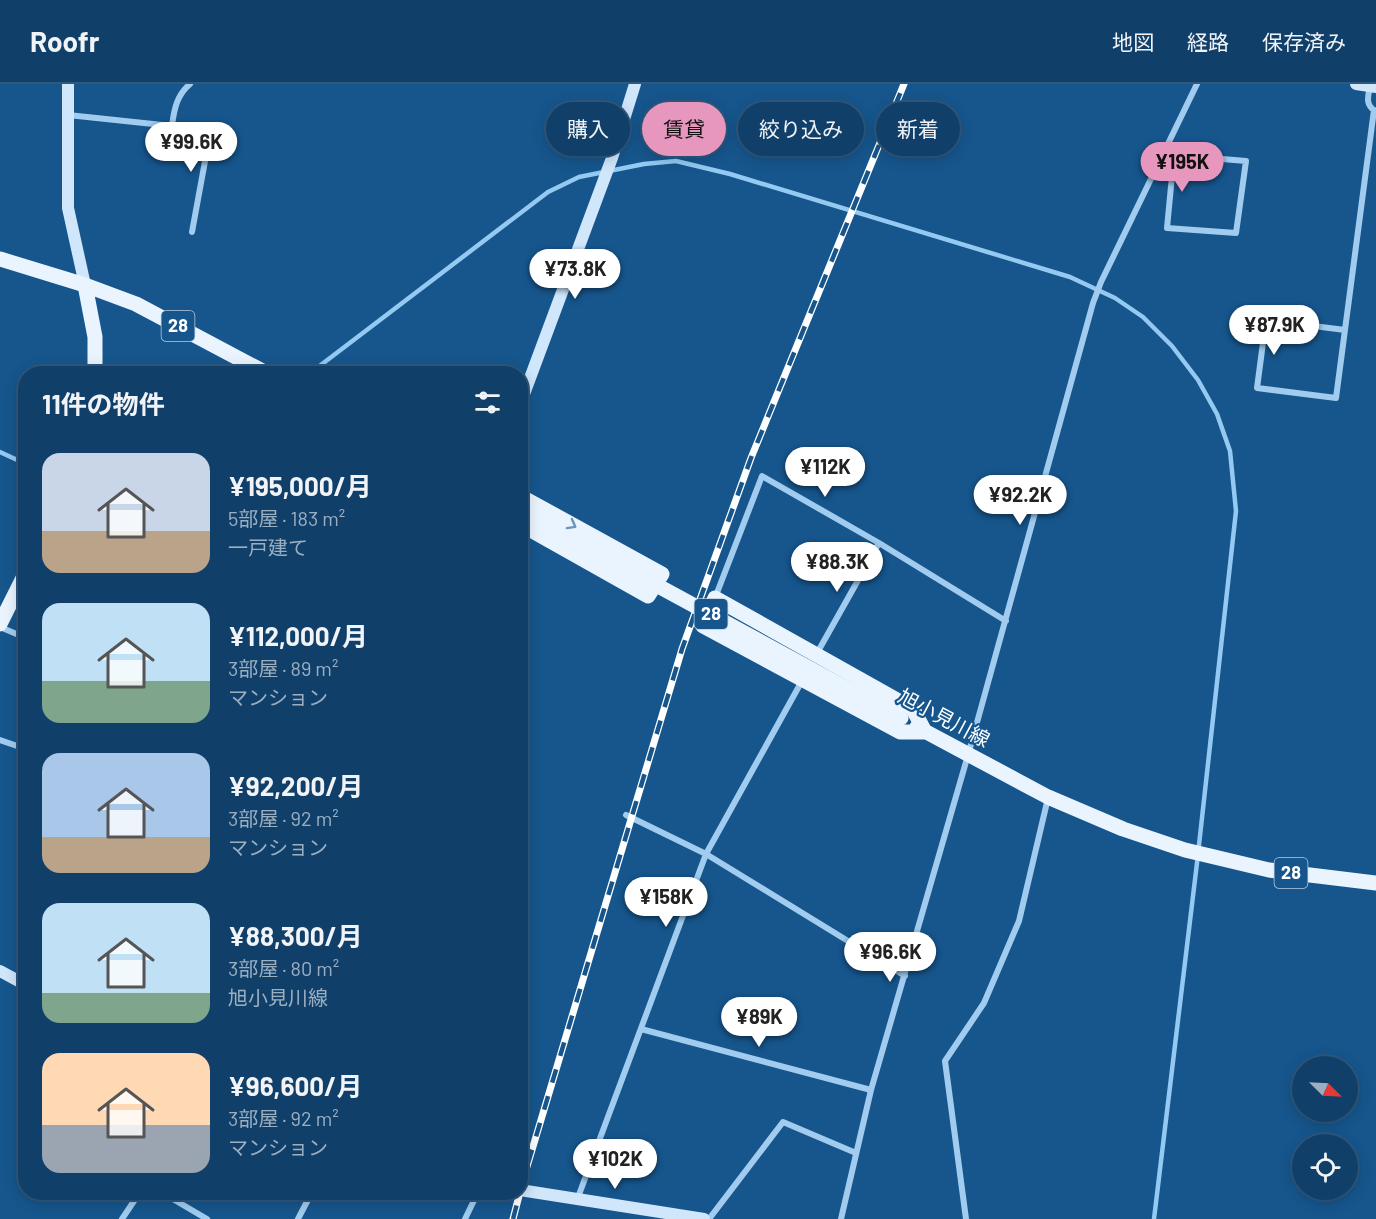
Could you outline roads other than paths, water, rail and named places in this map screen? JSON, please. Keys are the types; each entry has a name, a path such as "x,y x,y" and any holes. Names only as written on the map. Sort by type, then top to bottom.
{"main road":[{"path":"0,259 85,285 95,337 95,366"},
{"name":"28","path":"85,285 136,304 253,366"},
{"path":"528,500 662,574 648,596 528,528"},
{"name":"旭小見川線","path":"528,515 1048,797 1123,829 1189,851 1269,870 1376,883"},
{"path":"0,625 18,588"},
{"path":"715,598 913,709 925,732 900,732 703,626 715,598"}],"street":[{"path":"68,84 68,208 85,285"},
{"path":"172,126 174,107 183,90 190,84"},
{"path":"528,383 612,158 635,84"},
{"path":"841,1219 871,1090 1006,621 1093,303 1197,84"},
{"path":"1345,330 1266,320 1257,388 1336,398 1375,110 1367,100 1373,86 1356,84"},
{"path":"67,115 172,126 210,134 192,232"},
{"path":"1163,154 1246,161 1236,233 1167,228 1174,155"},
{"path":"715,598 762,476 879,543 1006,621"},
{"path":"816,655 879,543"},
{"path":"0,625 18,634"},
{"path":"578,1200 706,855 803,679"},
{"path":"0,740 18,746"},
{"path":"966,1219 945,1061 984,1003 1019,921 1048,797"},
{"path":"626,815 706,855 905,976"},
{"path":"0,971 18,981"},
{"path":"641,1029 871,1090"},
{"path":"709,1219 783,1122 856,1153"},
{"path":"528,1191 662,1216 704,1219"},
{"path":"123,1219 135,1200"},
{"path":"175,1200 207,1219"},
{"path":"298,1219 308,1200"},
{"path":"465,1219 474,1200"}],"waterway":[{"path":"320,366 548,192 579,177 644,164 676,161 730,174 1070,277 1115,298 1143,317 1172,346 1198,380 1217,414 1230,451 1236,511 1154,1219"},
{"path":"0,452 18,460"}],"railway":[{"path":"528,1163 682,649 751,458 904,84"},
{"path":"513,1219 518,1200"}]}
